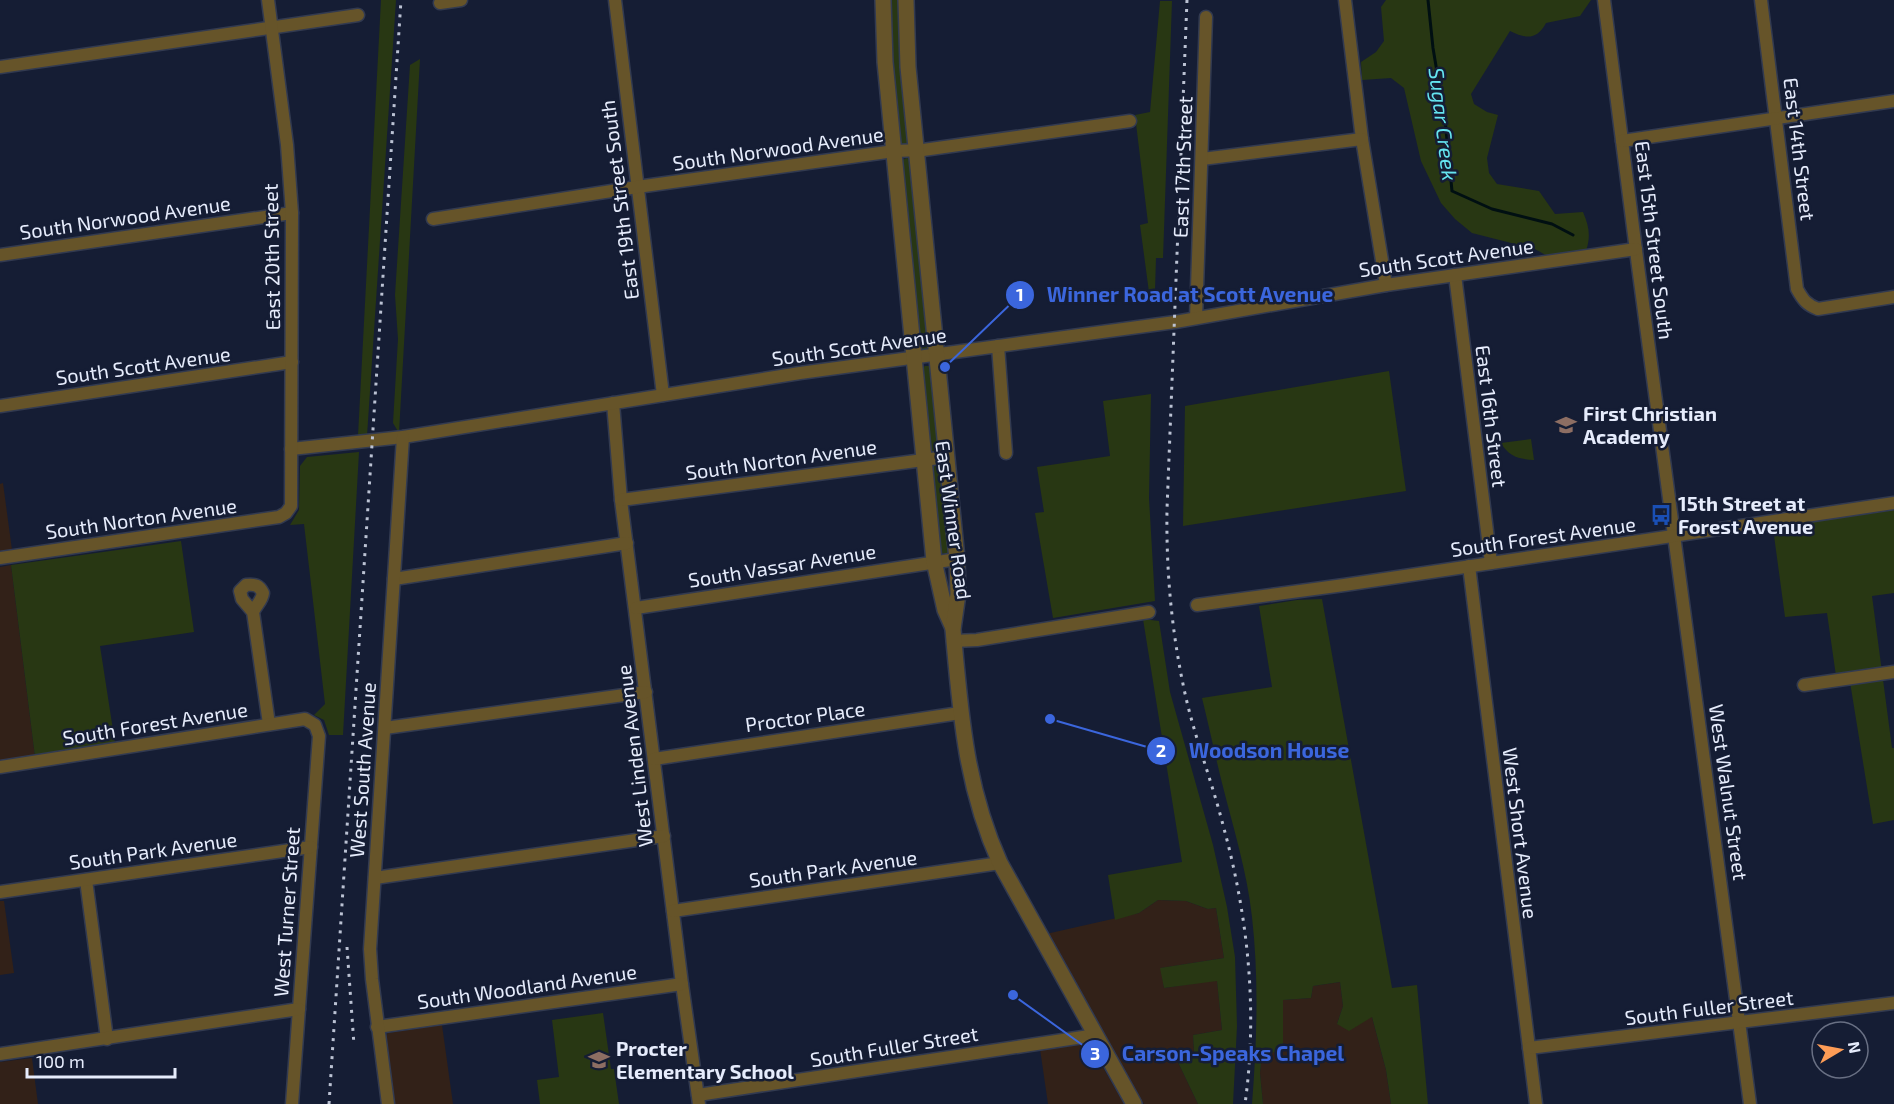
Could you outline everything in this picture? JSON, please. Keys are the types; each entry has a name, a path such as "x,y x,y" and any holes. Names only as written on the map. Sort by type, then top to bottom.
{"street":[{"name":"East 20th Street","path":"268,0 292,213 291,506 286,513"},
{"path":"440,3 461,0"},
{"name":"East 19th Street South","path":"615,0 663,395"},
{"name":"East Winner Road","path":"883,0 885,62 934,561 945,610 954,635"},
{"name":"East Winner Road","path":"906,0 906,45 957,559 958,594 954,635"},
{"path":"1344,0 1362,139 1386,285"},
{"name":"East 15th Street South","path":"1604,0 1668,486"},
{"name":"East 14th Street","path":"1761,0 1797,289 1804,301 1818,309 1894,297"},
{"path":"0,67 358,15"},
{"name":"East 17th Street","path":"1196,318 1206,17"},
{"path":"1622,141 1894,101"},
{"name":"South Norwood Avenue","path":"433,219 637,187 1130,121"},
{"path":"1202,159 1362,139"},
{"name":"South Norwood Avenue","path":"0,255 292,213"},
{"name":"South Scott Avenue","path":"291,449 404,437 800,373 1196,318 1386,285 1636,249"},
{"name":"East 16th Street","path":"1455,275 1491,562"},
{"path":"998,346 1006,453"},
{"name":"South Scott Avenue","path":"0,406 292,362"},
{"name":"West Linden Avenue","path":"613,403 621,500 681,984 699,1100"},
{"name":"West South Avenue","path":"388,1104 377,1027 370,949 404,437"},
{"name":"South Norton Avenue","path":"621,500 946,457"},
{"name":"West Walnut Street","path":"1668,486 1750,1104"},
{"name":"South Forest Avenue","path":"1197,605 1894,503"},
{"name":"South Norton Avenue","path":"0,558 279,517 286,513"},
{"path":"394,579 627,543"},
{"name":"South Vassar Avenue","path":"636,608 957,559"},
{"name":"West Short Avenue","path":"1468,566 1536,1104"},
{"path":"253,612 269,724"},
{"path":"1134,1104 1000,863 989,839 973,785 964,740 954,635 977,640 1149,612"},
{"path":"1804,685 1894,672"},
{"path":"385,728 646,693"},
{"name":"Proctor Place","path":"654,759 960,713"},
{"name":"South Forest Avenue","path":"0,767 305,719 315,725"},
{"name":"West Turner Street","path":"292,1104 319,736 315,725"},
{"path":"375,878 664,836"},
{"name":"South Park Avenue","path":"0,892 311,847"},
{"name":"South Park Avenue","path":"673,911 1000,863"},
{"path":"86,880 107,1039"},
{"name":"South Woodland Avenue","path":"377,1027 681,984"},
{"name":"South Fuller Street","path":"1529,1048 1894,1003"},
{"path":"0,1054 299,1009"},
{"name":"South Fuller Street","path":"699,1100 1096,1035"}],"shaded area":[{"path":"3,483 12,550 0,552 0,484"},
{"path":"11,565 35,757 0,763 0,567"},
{"path":"1158,900 1186,901 1208,909 1216,908 1224,958 1161,968 1164,988 1217,980 1222,1030 1193,1035 1194,1053 1175,1056 1198,1104 1144,1104 1046,934 1139,913"},
{"path":"0,901 4,901 14,973 0,975"},
{"path":"1340,982 1343,1006 1337,1024 1372,1017 1386,1070 1391,1104 1263,1104 1260,1073 1262,1054 1283,1050 1283,1000 1311,998 1313,986"},
{"path":"442,1025 453,1104 394,1104 385,1037 388,1033"},
{"path":"1083,1043 1089,1045 1093,1050 1124,1104 1048,1104 1040,1049"},
{"path":"32,1058 38,1104 0,1104 0,1062"}],"green space":[{"path":"381,0 396,0 367,436 358,436"},
{"path":"888,0 902,0 909,144 902,144 899,141"},
{"path":"1386,0 1591,0 1580,16 1546,23 1543,29 1535,35 1521,36 1510,31 1471,94 1474,104 1487,112 1498,115 1487,158 1489,173 1497,184 1539,191 1555,214 1583,212 1589,231 1586,251 1549,257 1535,249 1472,233 1441,203 1421,161 1404,88 1391,78 1362,80 1361,62 1376,52 1384,41 1381,7"},
{"path":"1160,1 1172,1 1163,258 1156,258 1155,290 1149,292 1140,225 1148,223 1135,115 1150,112"},
{"path":"420,59 399,433 393,423 398,339 395,295 410,65"},
{"path":"911,159 929,351 924,352 920,350 902,160"},
{"path":"925,366 933,368 939,452 931,452 929,449 922,368"},
{"path":"1389,371 1406,491 1183,526 1185,406"},
{"path":"1151,394 1149,498 1155,601 1053,618 1035,513 1044,512 1037,467 1110,456 1103,401"},
{"path":"1531,439 1534,460 1515,456 1501,443"},
{"path":"359,452 343,735 329,735 324,720 314,715 325,704 304,524 290,525 299,510 300,466 307,457"},
{"path":"933,465 942,467 949,552 946,554 939,551 931,468"},
{"path":"1894,510 1894,593 1872,596 1892,748 1894,748 1894,820 1873,824 1850,682 1837,683 1827,613 1785,617 1773,528"},
{"path":"181,541 194,632 100,646 115,743 35,757 11,565"},
{"path":"1322,599 1392,988 1417,985 1428,1104 1391,1104 1386,1070 1372,1017 1349,1031 1337,1024 1343,1006 1340,982 1313,986 1311,998 1283,1000 1283,1051 1262,1054 1260,1073 1263,1104 1252,1104 1256,964 1250,900 1202,698 1272,687 1259,606"},
{"path":"1143,619 1159,621 1170,692 1213,845 1227,907 1235,957 1237,1026 1233,1104 1198,1104 1175,1056 1194,1053 1193,1035 1222,1030 1217,981 1164,988 1160,968 1224,958 1216,908 1208,909 1186,901 1158,900 1139,913 1115,920 1108,875 1182,862"},
{"path":"603,1013 611,1069 614,1069 619,1104 540,1104 537,1080 559,1077 552,1020"}],"waterway":[{"name":"Sugar Creek","path":"1428,0 1445,120 1452,191 1492,209 1552,224 1573,235"}],"railway":[{"path":"329,1104 401,0"},
{"path":"1187,0 1167,509 1168,557 1171,604 1181,675 1232,859 1244,928 1251,1034 1245,1104"},
{"path":"347,947 354,1045"}],"place":[{"name":"Winner Road at Scott Avenue","path":"945,367"},
{"name":"First Christian Academy","path":"1566,425"},
{"name":"15th Street at Forest Avenue","path":"1661,515"},
{"name":"Woodson House","path":"1050,719"},
{"name":"Carson-Speaks Chapel","path":"1013,995"},
{"name":"Procter Elementary School","path":"599,1060"}]}
